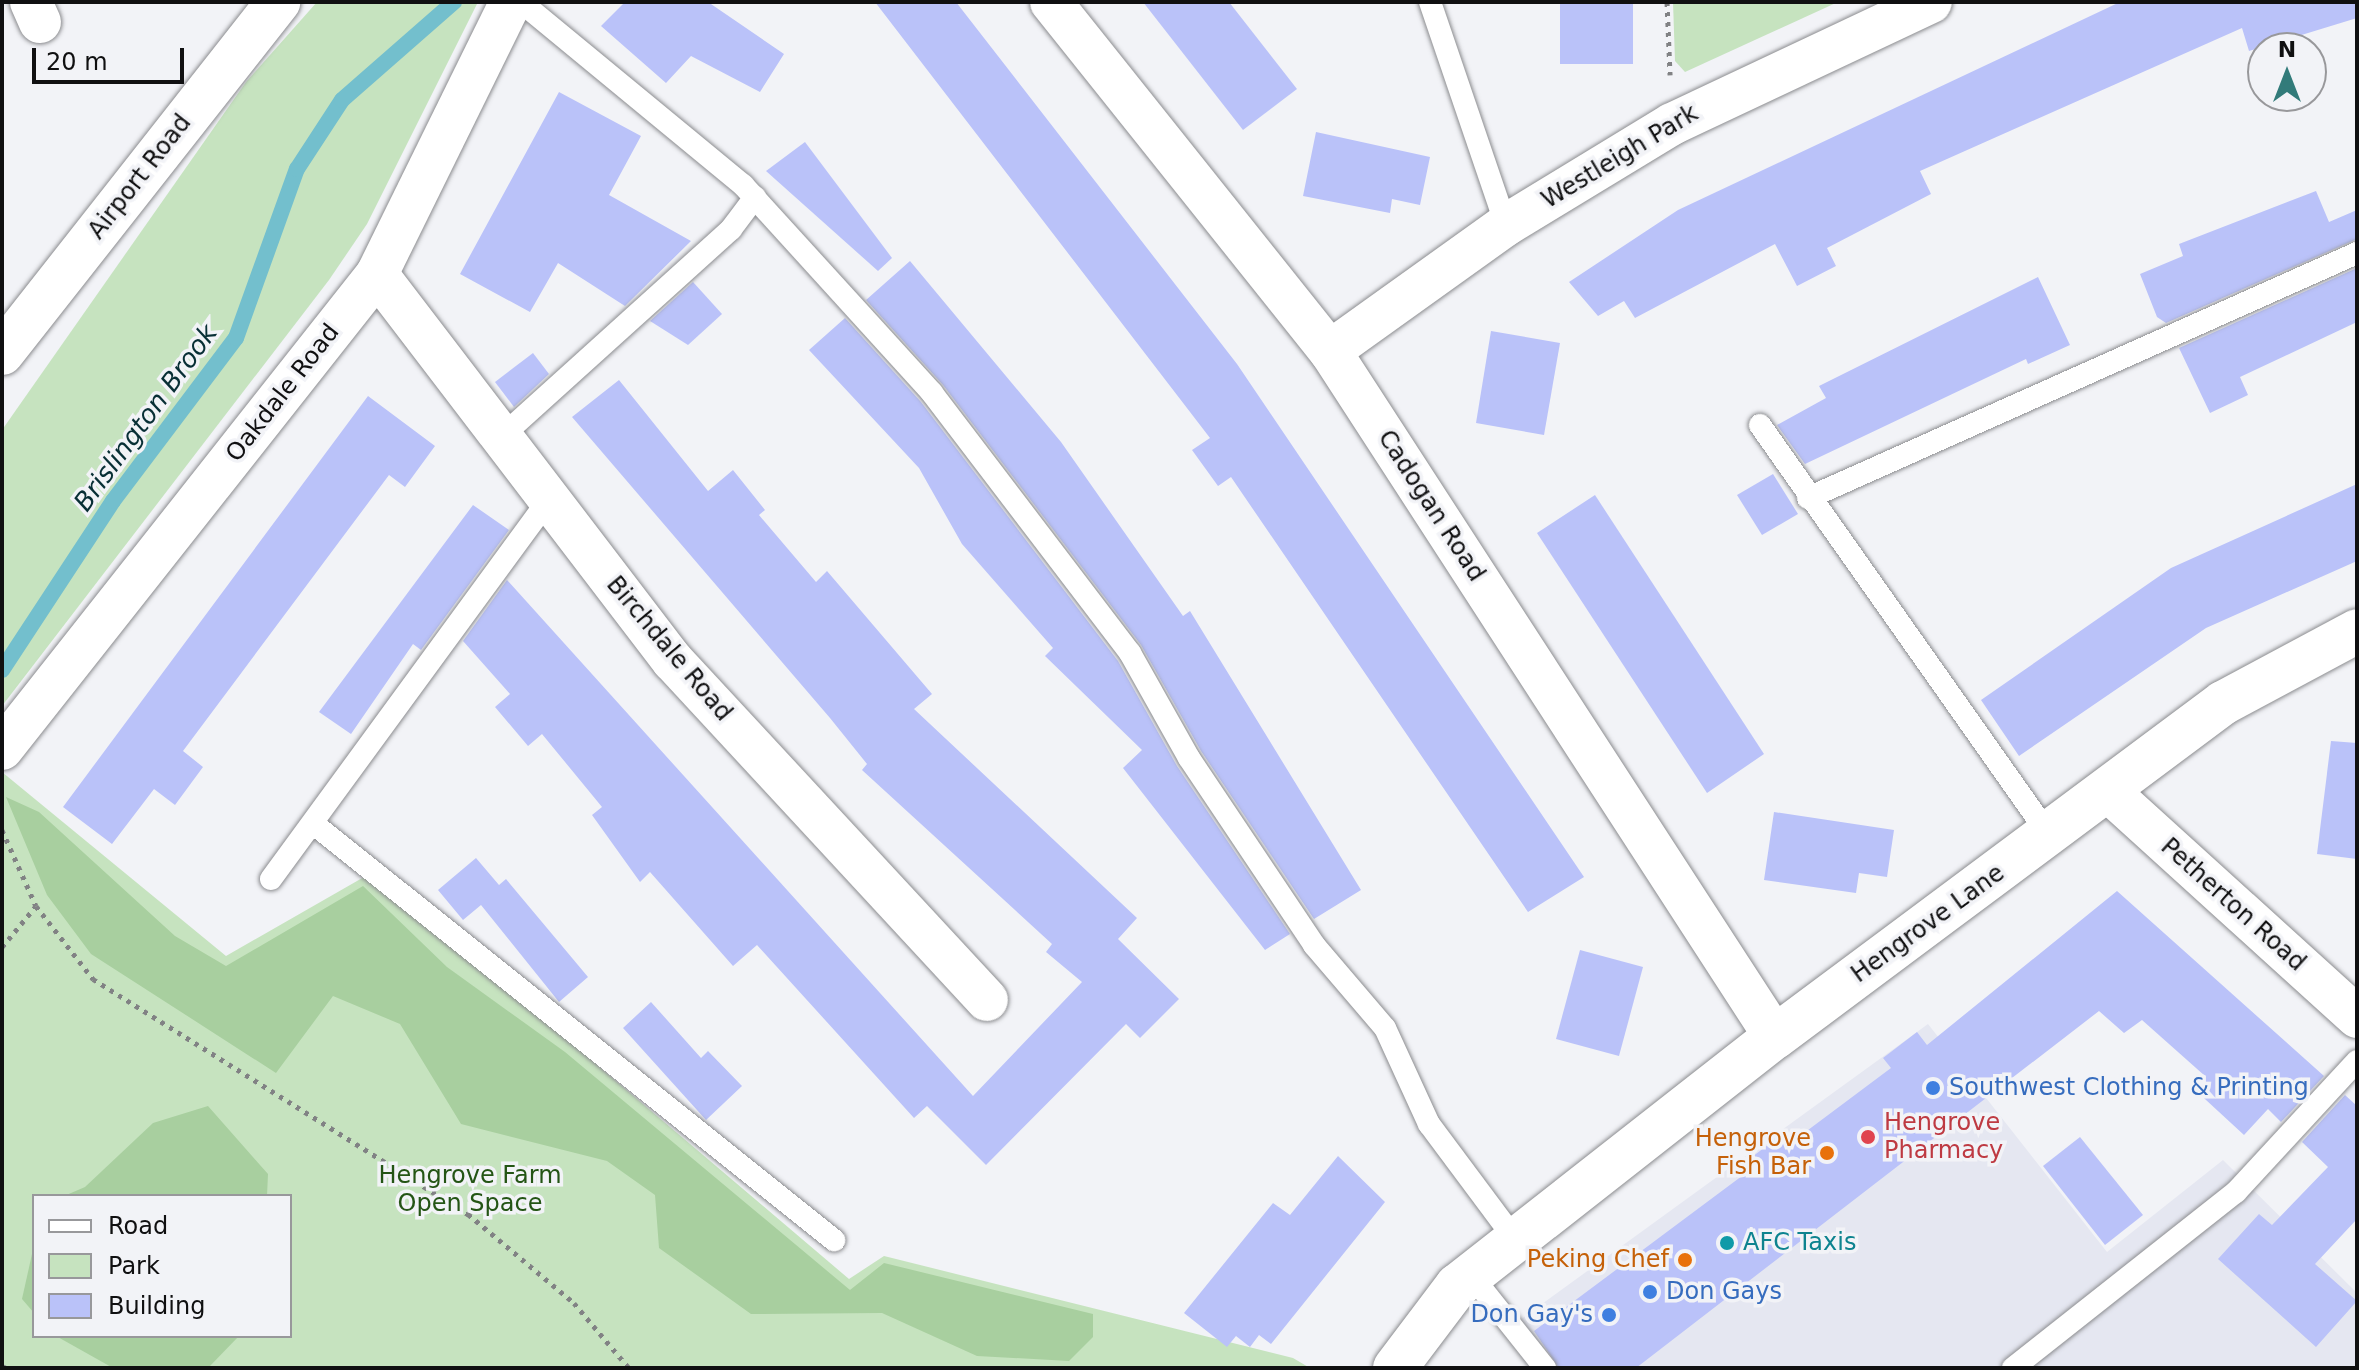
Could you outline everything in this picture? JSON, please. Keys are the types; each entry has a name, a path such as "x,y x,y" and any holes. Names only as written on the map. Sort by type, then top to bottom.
{"main road":[{"name":"Airport Road","path":"2,353 17,319 278,2"},
{"name":"Hengrove Lane","path":"1395,1368 1471,1275 1514,1238 1775,1037 2109,792 2223,703 2357,631"}],"street":[{"name":"Oakdale Road","path":"2,749 377,274 511,2"},
{"name":"Cadogan Road","path":"1051,2 1330,351 1775,1037"},
{"name":"Westleigh Park","path":"1330,351 1506,225 1672,124 1931,2"},
{"name":"Birchdale Road","path":"377,274 673,661 987,1000"},
{"name":"Petherton Road","path":"2109,792 2357,1017"}],"lane":[{"path":"521,2 755,197 932,393 1130,653 1189,758 1314,945 1385,1028 1429,1124 1514,1238"},
{"path":"1430,2 1506,225"},
{"path":"501,437 708,250 755,197"},
{"path":"1808,498 2357,253"},
{"path":"1760,425 1808,498 2049,835"},
{"path":"271,879 315,825 322,806 549,499"},
{"path":"315,825 834,1240"},
{"path":"2013,1368 2236,1192 2357,1061"},
{"path":"1471,1275 1545,1368"}],"path":[{"path":"1667,2 1672,124"},
{"path":"2,830 36,906 93,979 468,1214 574,1303 629,1368"},
{"path":"2,947 36,906"}],"shaded area":[{"path":"1928,1024 2107,1252 2223,1160 2357,1293 2357,1368 1534,1368 1506,1330"}],"green space":[{"path":"317,2 478,2 367,224 329,280 2,706 2,430 246,82"},
{"path":"1673,2 1838,2 1685,72 1675,61"},
{"name":"Hengrove Farm Open Space","path":"2,772 226,956 371,873 849,1279 884,1256 1293,1358 1310,1368 2,1368"},
{"path":"6,797 39,812 175,936 226,966 363,886 447,967 565,1052 850,1290 884,1263 1093,1314 1093,1337 1069,1361 977,1356 882,1313 751,1314 659,1248 655,1195 607,1161 461,1124 400,1024 333,996 276,1073 91,954 47,895"},
{"path":"208,1106 268,1174 267,1194 69,1194 85,1187 153,1123"},
{"path":"32,1254 32,1311 22,1299"},
{"path":"60,1338 237,1338 208,1368 113,1368"}],"building":[{"path":"625,2 708,2 784,54 760,92 691,56 666,83 601,26"},
{"path":"875,2 956,2 1237,364 1584,877 1528,912 1231,477 1218,486 1192,450 1210,438"},
{"path":"1143,2 1229,2 1297,89 1243,130"},
{"path":"1560,2 1633,2 1633,64 1560,64"},
{"path":"2120,2 2357,2 2357,18 2311,32 2247,32 2247,44 2242,28 1920,171 1931,194 1827,248 1836,266 1797,286 1775,244 1635,318 1624,301 1598,316 1569,282 1678,210"},
{"path":"559,92 641,136 609,195 691,241 625,306 558,263 530,312 460,274"},
{"path":"1316,132 1430,157 1420,205 1392,199 1390,213 1303,196"},
{"path":"805,142 892,258 878,271 766,171"},
{"path":"2316,191 2329,222 2357,210 2357,239 2166,323 2157,317 2140,274 2183,256 2179,244"},
{"path":"910,261 1061,442 1183,616 1190,611 1361,890 1314,919 1201,751 1141,645 943,385 866,300"},
{"path":"2357,268 2357,322 2240,377 2248,395 2210,413 2179,348"},
{"path":"2038,277 2070,345 2028,364 2026,359 1805,464 1777,425 1826,398 1819,386"},
{"path":"693,282 722,314 688,345 650,321"},
{"path":"845,318 921,402 1118,661 1177,766 1290,934 1265,950 1123,768 1142,750 1045,656 1053,648 962,544 919,468 809,350"},
{"path":"1491,331 1560,343 1544,435 1476,423"},
{"path":"533,353 549,374 514,407 495,382"},
{"path":"619,380 708,491 733,470 765,510 759,515 816,582 827,571 932,694 914,709 1137,918 1118,939 1179,999 1140,1038 1126,1024 986,1165 927,1106 914,1118 757,945 733,966 650,872 640,882 592,815 602,807 542,734 528,746 495,707 510,694 463,641 507,580 973,1096 1082,982 1046,952 1052,944 862,770 867,764 830,718 572,417"},
{"path":"368,396 435,446 405,487 389,475 183,751 203,767 175,805 154,789 112,844 63,807"},
{"path":"1773,474 1798,514 1762,535 1737,495"},
{"path":"2357,484 2357,561 2206,628 2019,756 1981,700 2171,568"},
{"path":"1595,495 1764,754 1707,793 1537,533"},
{"path":"473,505 509,530 421,650 413,644 351,734 319,712"},
{"path":"2331,741 2357,743 2357,859 2317,854"},
{"path":"1774,812 1894,830 1887,877 1859,873 1856,893 1764,880"},
{"path":"476,858 499,885 506,879 588,977 559,1002 481,905 463,920 438,890"},
{"path":"2117,891 2324,1076 2281,1122 2268,1109 2244,1135 2193,1088 2205,1076 2142,1020 2124,1033 2099,1011 1636,1368 1559,1368 1534,1331 1754,1167 1748,1160 1785,1132 1792,1142 1891,1068 1883,1058 1917,1032 1927,1045"},
{"path":"1580,950 1643,967 1619,1056 1556,1039"},
{"path":"651,1002 701,1058 708,1051 742,1086 706,1120 623,1028"},
{"path":"2345,1095 2357,1106 2357,1219 2315,1264 2357,1301 2316,1347 2218,1259 2259,1214 2272,1225 2328,1167 2302,1142"},
{"path":"2080,1137 2143,1215 2105,1245 2043,1166"},
{"path":"1338,1156 1385,1202 1271,1344 1259,1335 1250,1347 1236,1336 1227,1347 1184,1313 1273,1203 1290,1215"}],"waterway":[{"name":"Brislington Brook","path":"2,670 113,501 236,338 297,169 342,100 454,2"}],"place":[{"name":"Southwest Clothing & Printing","path":"1933,1088"},
{"name":"Hengrove Pharmacy","path":"1868,1137"},
{"name":"Hengrove Fish Bar","path":"1827,1153"},
{"name":"AFC Taxis","path":"1727,1243"},
{"name":"Peking Chef","path":"1685,1260"},
{"name":"Don Gays","path":"1650,1292"},
{"name":"Don Gay's","path":"1609,1315"}]}
